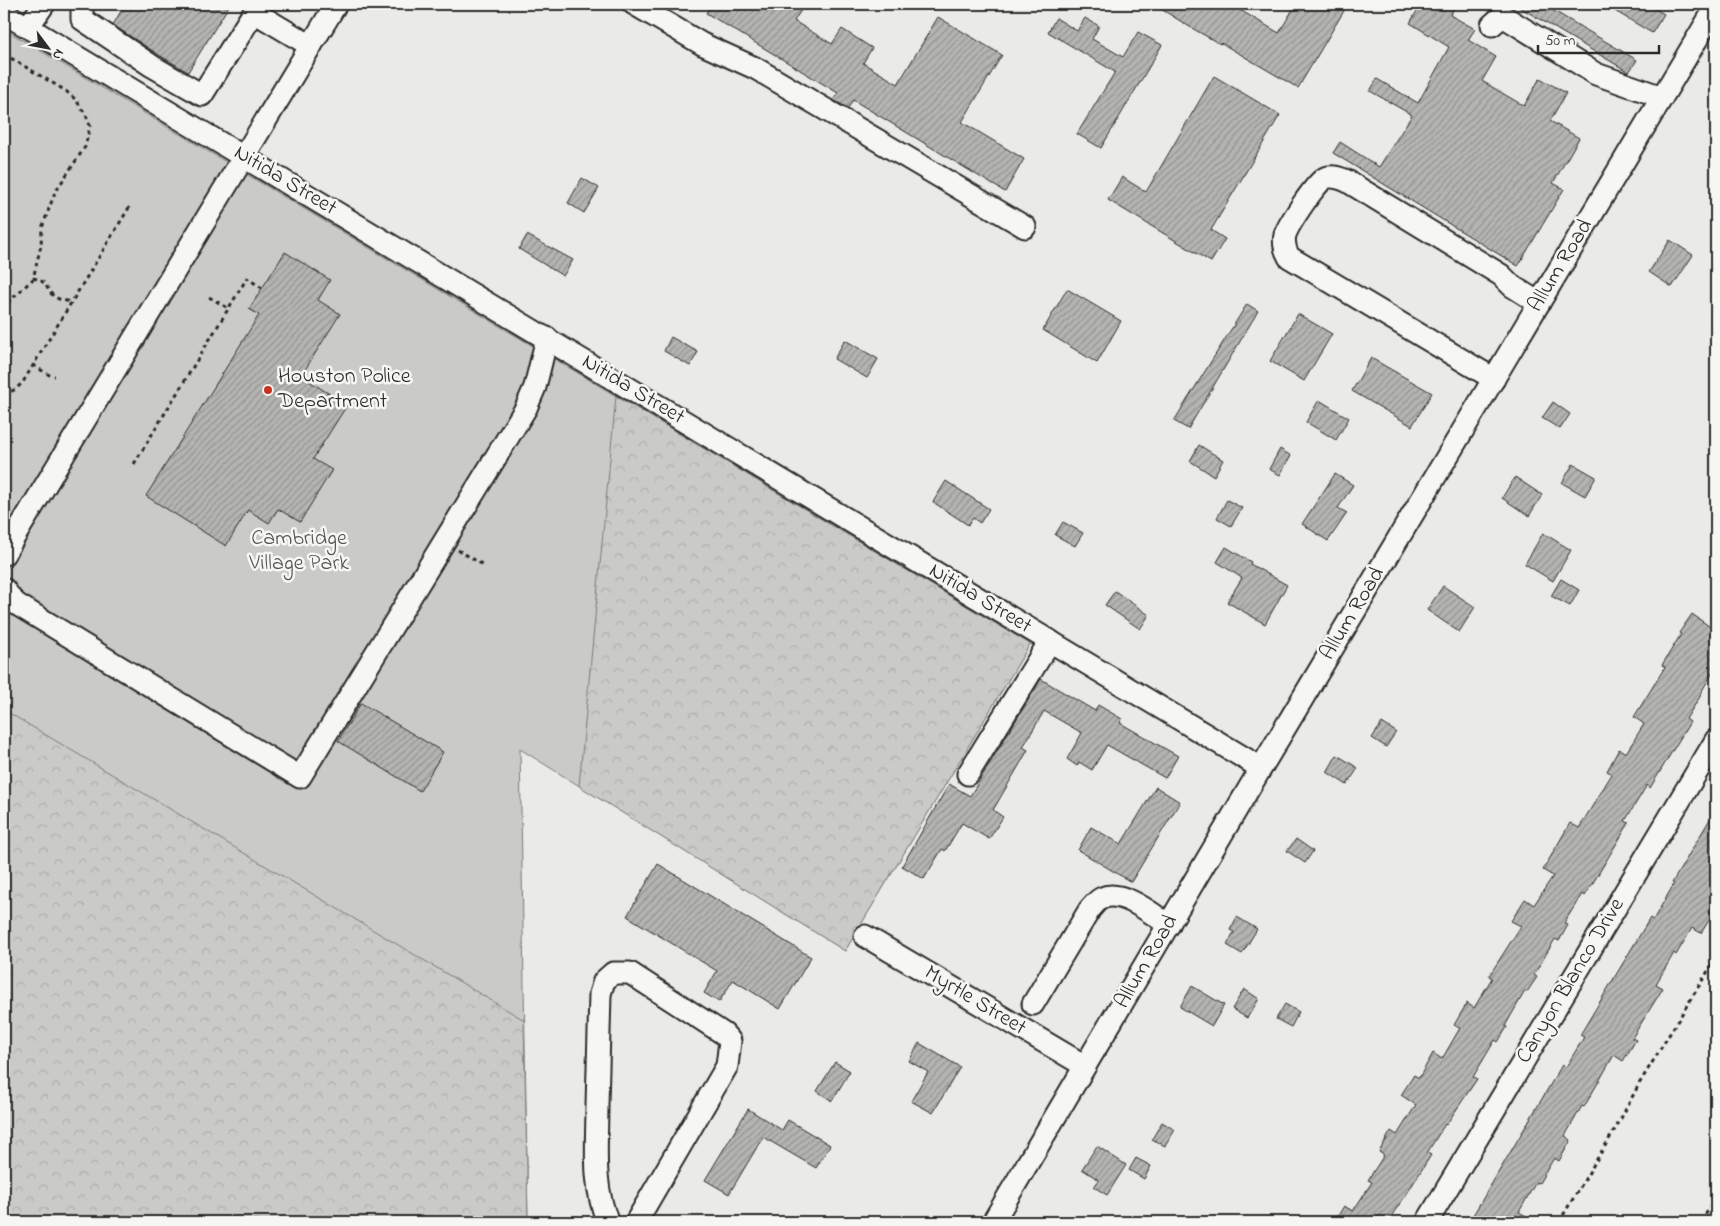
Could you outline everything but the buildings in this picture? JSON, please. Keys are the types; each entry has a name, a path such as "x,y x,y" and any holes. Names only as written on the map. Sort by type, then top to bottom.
{"street":[{"path":"28,27 44,4"},
{"path":"82,4 82,19 152,66 202,95 254,12 311,46"},
{"path":"4,554 336,4"},
{"path":"634,4 702,44 755,68 1025,227"},
{"name":"Allum Road","path":"993,1222 1261,768 1662,97 1710,33 1716,7"},
{"name":"Nitida Street","path":"4,13 1261,768"},
{"path":"1492,25 1500,18 1506,18 1596,74 1662,97"},
{"path":"1494,379 1289,258 1284,246 1286,234 1314,186 1324,178 1335,176 1347,181 1501,275 1512,286 1539,303"},
{"path":"4,589 18,605 300,777 526,408 535,387 547,338"},
{"path":"968,774 1050,641"},
{"name":"Canyon Blanco Drive","path":"1427,1222 1716,740"},
{"path":"1033,1004 1090,909 1100,899 1109,896 1119,896 1129,900 1169,925"},
{"name":"Myrtle Street","path":"865,936 1086,1066"},
{"path":"608,1222 601,1207 598,1190 597,1135 600,994 604,981 613,973 630,973 724,1034 730,1041 727,1066 636,1222"}],"path":[{"path":"4,54 66,91 76,100 86,115 90,126 85,147 55,192 42,228 41,245 33,278 4,306"},
{"path":"4,396 16,389 33,365 130,206"},
{"path":"33,278 45,282 54,296 72,302"},
{"path":"134,464 247,278 262,288"},
{"path":"209,296 228,308"},
{"path":"33,365 51,376 55,376"},
{"path":"445,542 485,566"},
{"path":"1559,1222 1617,1126 1635,1090 1716,958"},
{"path":"1702,1222 1716,1194"}],"green space":[{"name":"Cambridge Village Park","path":"4,29 1030,644 845,951 520,749 528,1222 4,1222"},
{"path":"616,396 1030,644 845,951 579,786"},
{"path":"4,710 524,1020 528,1222 4,1222"}],"place":[{"name":"Houston Police Department","path":"268,390"}]}
